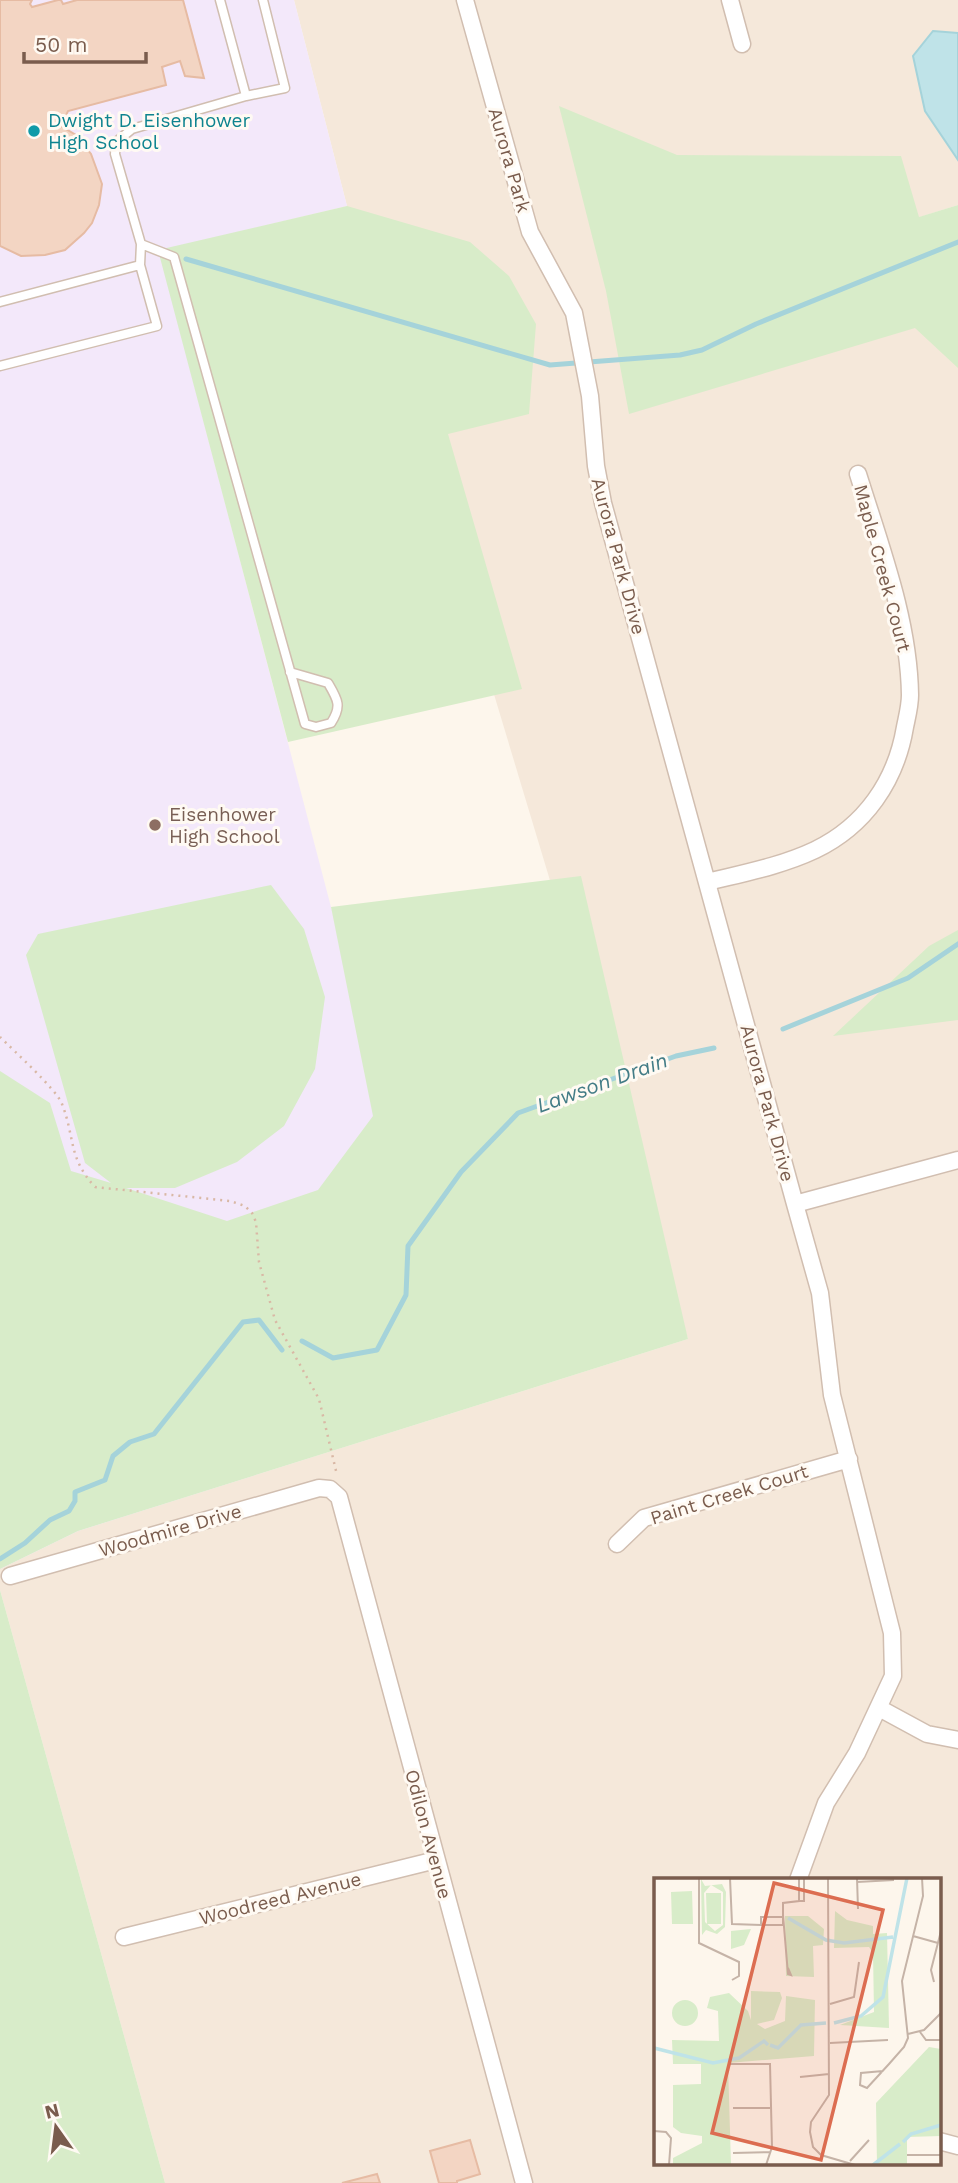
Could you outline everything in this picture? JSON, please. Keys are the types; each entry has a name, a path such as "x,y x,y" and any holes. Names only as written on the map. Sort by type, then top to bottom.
{"street":[{"name":"Aurora Park","path":"465,0 530,232 574,313"},
{"path":"730,0 742,44"},
{"name":"Aurora Park Drive","path":"574,313 590,396 596,466 603,503 820,1293 832,1395 892,1633 893,1676 858,1753 826,1803 799,1878"},
{"name":"Maple Creek Court","path":"708,882 767,868 816,849 852,826 873,806 890,777 903,740 908,713 909,671 898,610 858,474"},
{"path":"795,1205 958,1160"},
{"name":"Paint Creek Court","path":"617,1544 644,1518 849,1459"},
{"name":"Woodmire Drive","path":"10,1576 319,1488 334,1493"},
{"name":"Odilon Avenue","path":"334,1493 524,2183"},
{"path":"879,1708 927,1734 958,1740"},
{"name":"Woodreed Avenue","path":"124,1937 436,1860"},
{"path":"940,2141 958,2146"}],"lane":[{"path":"220,0 246,96"},
{"path":"0,366 157,326 140,265 141,244 115,154 117,142 132,129 246,96 285,88 263,0"},
{"path":"141,244 174,257 290,672 305,724 316,727 331,723 339,712 337,698 328,683 290,672"},
{"path":"2,299 140,265"}],"path":[{"path":"0,1037 62,1101 77,1164 95,1187 230,1201 245,1206 252,1213 256,1222 259,1262 275,1320 318,1399 338,1478 334,1493"}],"shaded area":[{"name":"Eisenhower High School","path":"0,0 294,0 347,206 159,251 331,907 470,1407 78,1531 0,1569"},
{"path":"294,0 958,0 958,205 920,217 958,362 958,2183 165,2183 0,1590 0,1569 78,1531 688,1339 347,206"}],"green space":[{"path":"559,106 677,155 901,156 919,217 958,205 958,368 915,328 629,414 606,291"},
{"path":"347,206 470,242 509,276 536,324 529,414 448,434 522,689 288,742 158,250"},
{"path":"581,876 688,1339 78,1531 0,1569 0,1071 50,1103 71,1171 111,1183 85,1163 26,955 38,934 271,885 304,929 325,997 315,1069 284,1126 237,1162 175,1188 126,1188 227,1221 318,1190 373,1116 331,907"},
{"path":"958,930 958,1020 833,1036 929,946"},
{"path":"0,1590 165,2183 0,2183"}],"water":[{"path":"933,31 958,33 958,160 925,111 913,56"}],"building":[{"name":"Dwight D. Eisenhower High School","path":"0,0 32,0 32,7 58,0 63,4 77,0 183,0 204,78 185,76 180,61 162,67 166,85 68,111 61,126 76,135 91,154 102,184 99,205 92,223 84,233 65,250 45,255 21,256 0,246"},
{"path":"470,2140 480,2174 457,2183 439,2183 430,2151"},
{"path":"377,2174 380,2183 342,2183"}],"waterway":[{"path":"186,259 550,365 680,355 702,350 756,324 958,242"},
{"name":"Lawson Drain","path":"783,1029 908,978 958,944"},
{"name":"Lawson Drain","path":"302,1341 333,1358 377,1350 406,1295 408,1246 461,1172 518,1113 676,1056 714,1048"},
{"name":"Lawson Drain","path":"0,1559 25,1543 50,1520 69,1511 75,1501 75,1492 105,1480 113,1456 130,1442 154,1434 243,1322 259,1320 282,1350"}],"place":[{"name":"Dwight D. Eisenhower High School","path":"34,131"},
{"name":"Eisenhower High School","path":"155,825"}]}
